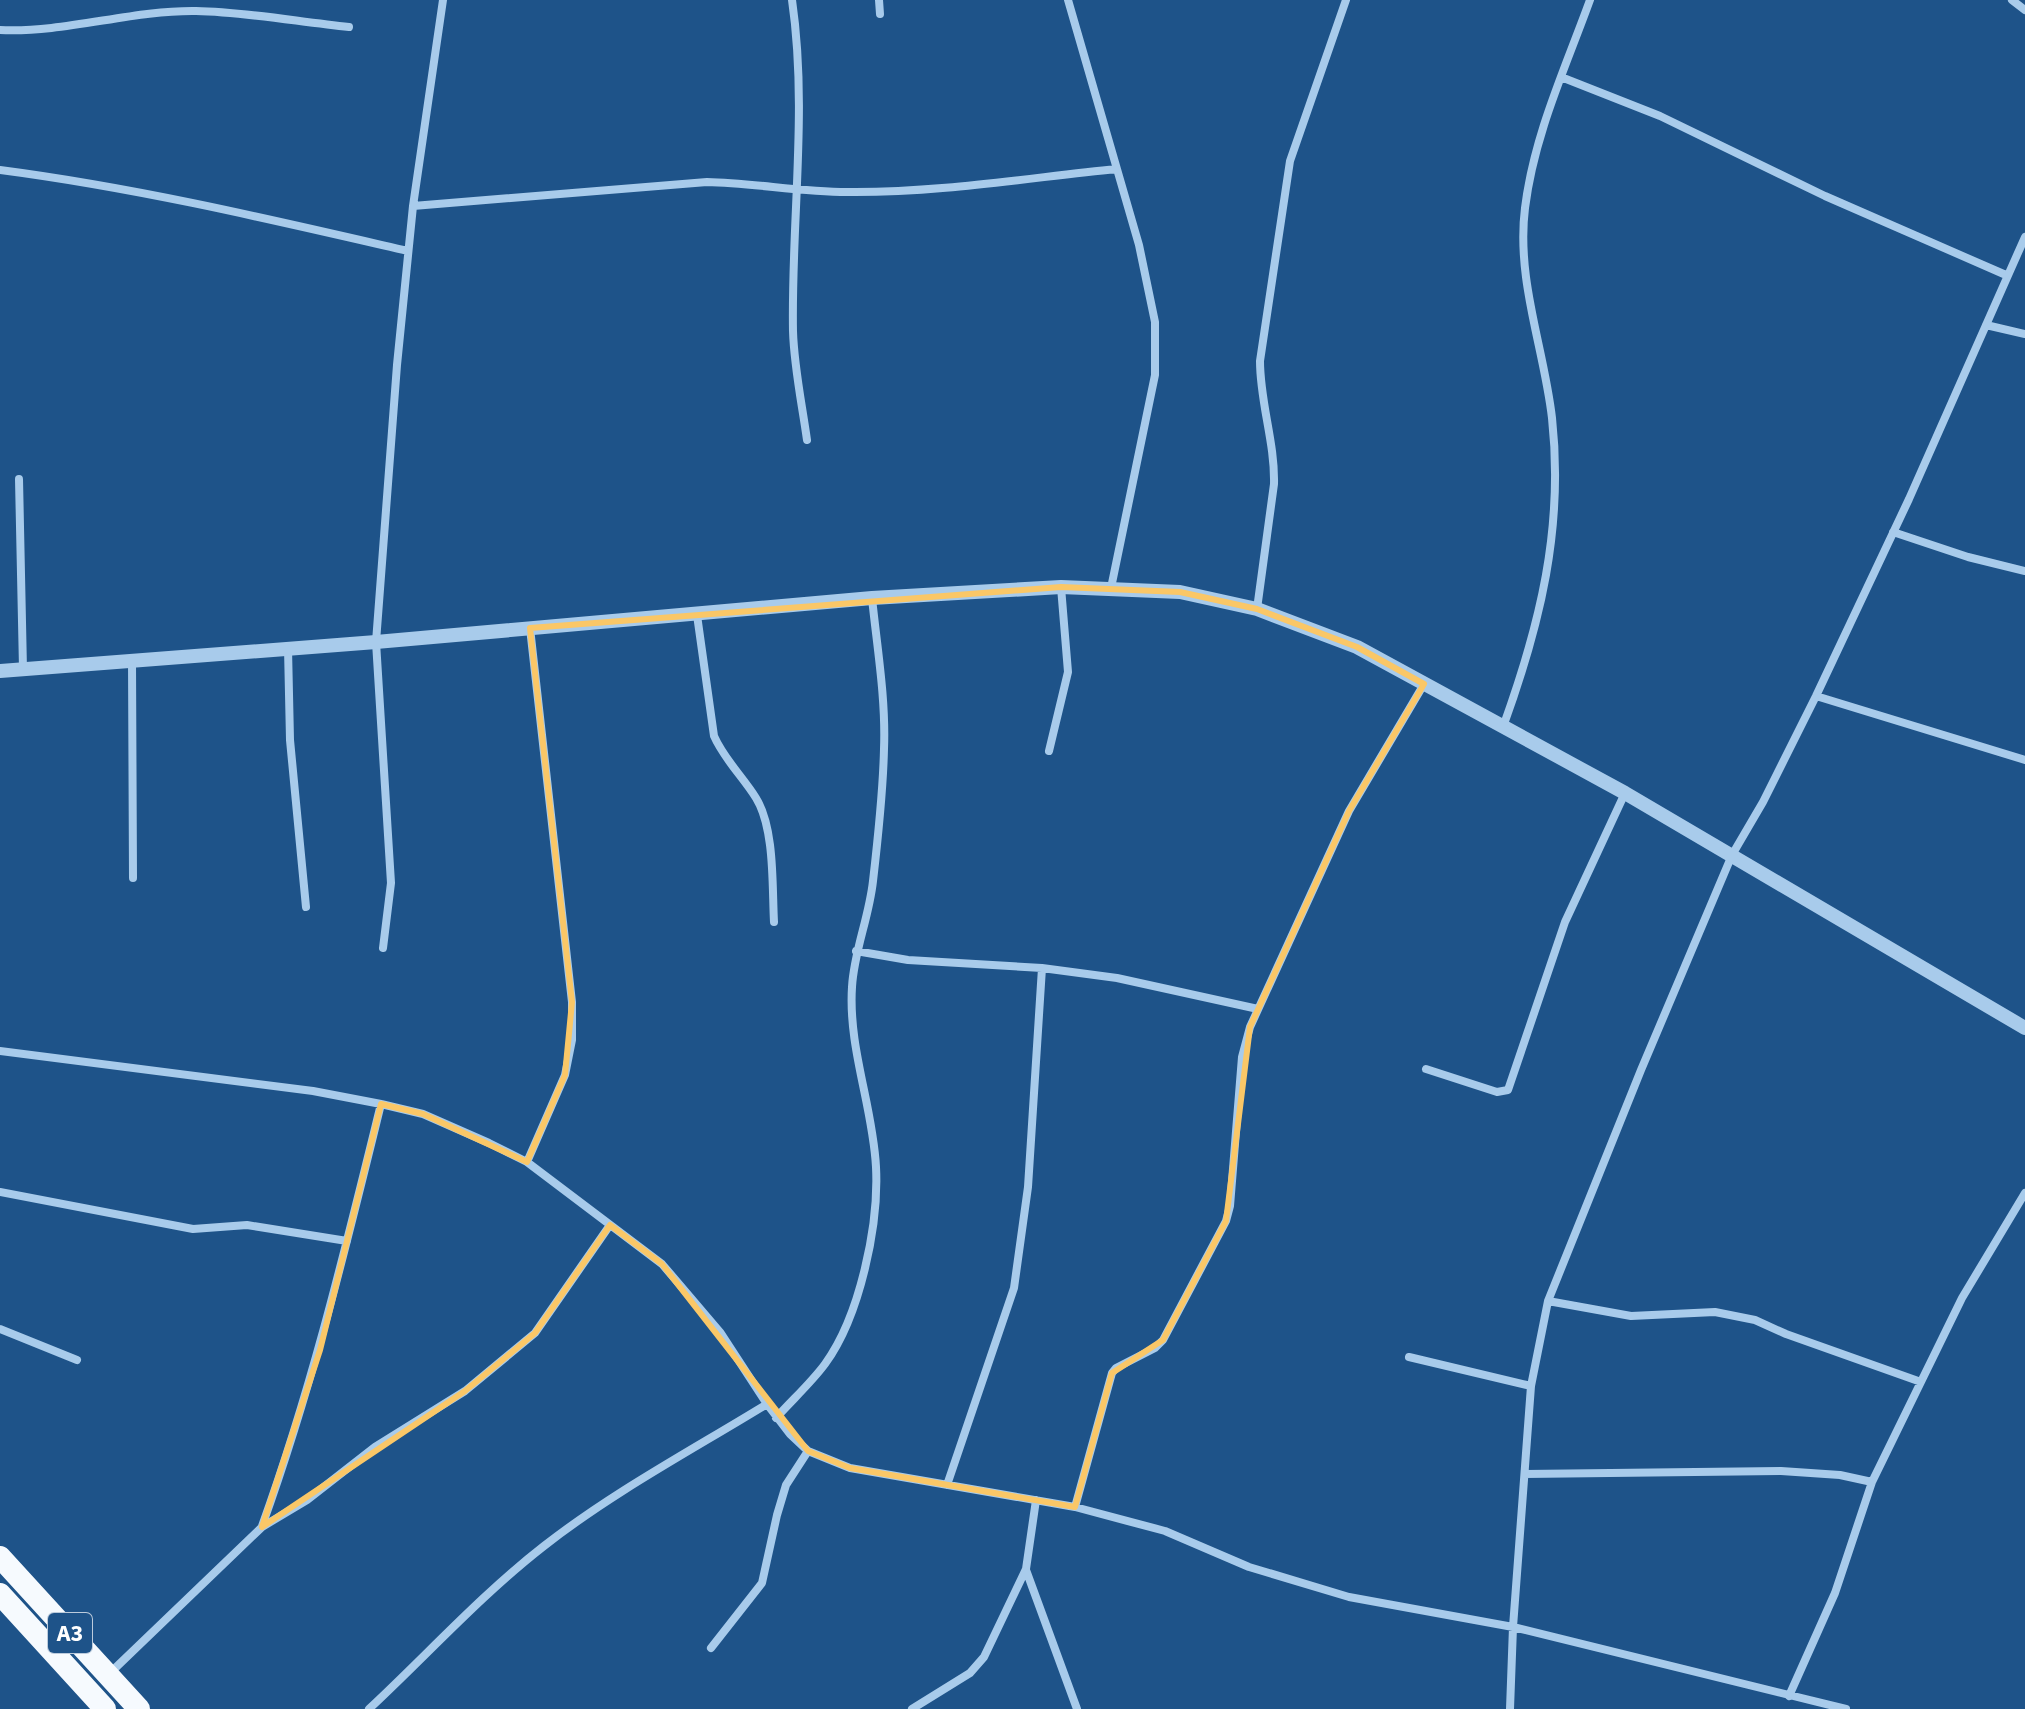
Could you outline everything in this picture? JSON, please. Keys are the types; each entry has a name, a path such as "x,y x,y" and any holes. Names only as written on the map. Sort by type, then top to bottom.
{"highway":[{"name":"A3","path":"0,1557 139,1709"},
{"name":"A3","path":"0,1594 105,1709"}],"street":[{"path":"383,948 391,883 376,642 408,251 443,0"},
{"path":"792,0 798,57 793,332 807,440"},
{"path":"879,0 880,14"},
{"path":"1068,0 1139,245 1155,322 1155,375 1111,588"},
{"path":"1257,609 1274,484 1260,361 1290,161 1346,0"},
{"path":"1503,727 1525,665 1542,602 1557,490 1552,417 1523,264 1525,210 1539,133 1590,0"},
{"path":"2012,0 2025,10"},
{"path":"0,30 197,11 349,27"},
{"path":"1561,77 1660,116 1825,196 2006,275"},
{"path":"413,206 707,182 750,183 797,190 911,191 1116,169"},
{"path":"0,170 205,204 408,251"},
{"path":"1510,1709 1531,1386 1548,1301 1732,855 1763,802 1816,696 2025,237"},
{"path":"1986,325 2025,334"},
{"path":"19,479 23,669"},
{"path":"1893,532 1968,557 2025,571"},
{"path":"1049,751 1068,672 1061,587"},
{"path":"0,671 376,642 872,598 1061,587 1180,592 1257,609 1357,647 1625,793 2025,1028"},
{"path":"776,1418 826,1363 846,1325 860,1283 873,1219 876,1167 853,1021 852,992 856,951 869,911 873,882 884,747 872,598"},
{"path":"697,615 714,736 720,750 758,801 764,818 774,922"},
{"path":"527,1162 565,1075 572,1040 572,1002 530,628"},
{"path":"288,648 290,740 306,907"},
{"path":"132,661 133,878"},
{"path":"1075,1507 1112,1373 1163,1340 1226,1221 1230,1206 1244,1044 1349,811 1424,684"},
{"path":"1816,696 2025,760"},
{"path":"1426,1069 1497,1092 1508,1090 1565,922 1625,793"},
{"path":"856,951 908,960 1042,968 1117,978 1258,1009"},
{"path":"947,1485 1014,1288 1028,1187 1042,968"},
{"path":"0,1051 313,1091 381,1104 423,1114 527,1162 662,1264 720,1332 776,1418 808,1451 850,1468 1075,1507 1165,1531 1249,1567 1349,1597 1513,1627 1846,1709"},
{"path":"262,1527 312,1376 381,1104"},
{"path":"0,1192 193,1229 247,1225 347,1241"},
{"path":"1789,1696 1835,1593 1872,1482 1962,1298 2025,1193"},
{"path":"108,1675 262,1527 307,1500 375,1447 465,1391 535,1333 610,1225"},
{"path":"1548,1301 1631,1316 1715,1312 1755,1320 1921,1382"},
{"path":"0,1329 77,1360"},
{"path":"1409,1357 1531,1386"},
{"path":"369,1709 505,1578 542,1548 583,1517 767,1404"},
{"path":"711,1648 762,1583 786,1485 808,1451"},
{"path":"1525,1474 1781,1471 1840,1475 1872,1482"},
{"path":"912,1709 970,1673 984,1657 1026,1569 1036,1500"},
{"path":"1026,1569 1077,1709"}],"highlighted area":[{"path":"1061,587 1180,592 1257,609 1357,647 1424,684 1349,811 1250,1027 1226,1221 1163,1340 1112,1373 1075,1507 850,1468 808,1451 662,1264 610,1225 535,1333 465,1391 262,1527 320,1350 381,1104 423,1114 527,1162 565,1075 572,1002 530,628"}]}
